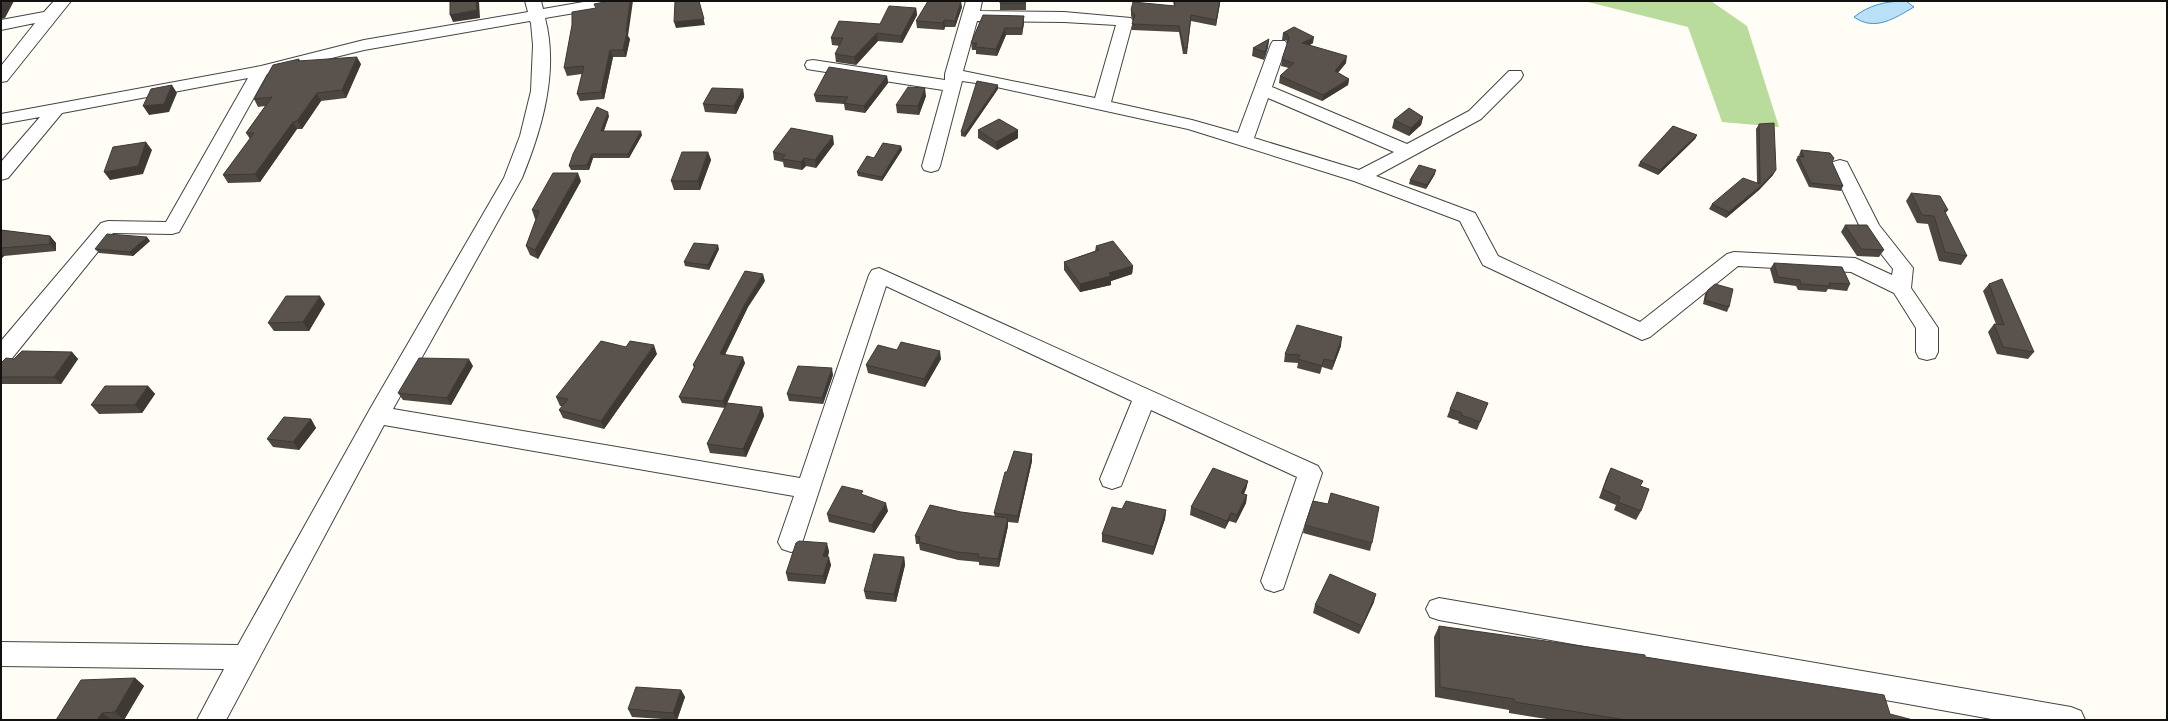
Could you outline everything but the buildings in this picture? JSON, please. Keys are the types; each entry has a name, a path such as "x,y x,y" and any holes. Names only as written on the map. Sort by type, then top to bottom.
{"street":[{"path":"1,77 48,16 63,1"},
{"path":"1,119 261,71 364,45 536,8 616,1"},
{"path":"211,720 378,415 513,178 526,150 542,77 536,8"},
{"path":"931,166 972,8 1125,21 1102,104"},
{"path":"1,26 48,16"},
{"path":"1244,142 1279,44"},
{"path":"813,65 953,80 1102,104 1192,125 1361,177 1468,217 1490,260 1642,332 1734,259 1855,266 1900,288 1927,328 1926,352"},
{"path":"1,356 108,227 172,228 261,71"},
{"path":"1361,177 1410,152 1475,115 1515,75"},
{"path":"1262,89 1410,152"},
{"path":"1,174 56,109"},
{"path":"1840,166 1870,227 1903,268 1900,288"},
{"path":"791,542 879,275 1310,473 1274,581"},
{"path":"1112,479 1145,398"},
{"path":"378,415 808,489"},
{"path":"1439,609 2071,720"},
{"path":"1,654 246,657"}],"green space":[{"path":"1584,1 1711,1 1747,26 1779,127 1722,122 1688,27"}],"water":[{"path":"1906,1 1914,7 1885,22 1870,23 1854,17 1866,9 1878,4"}]}
